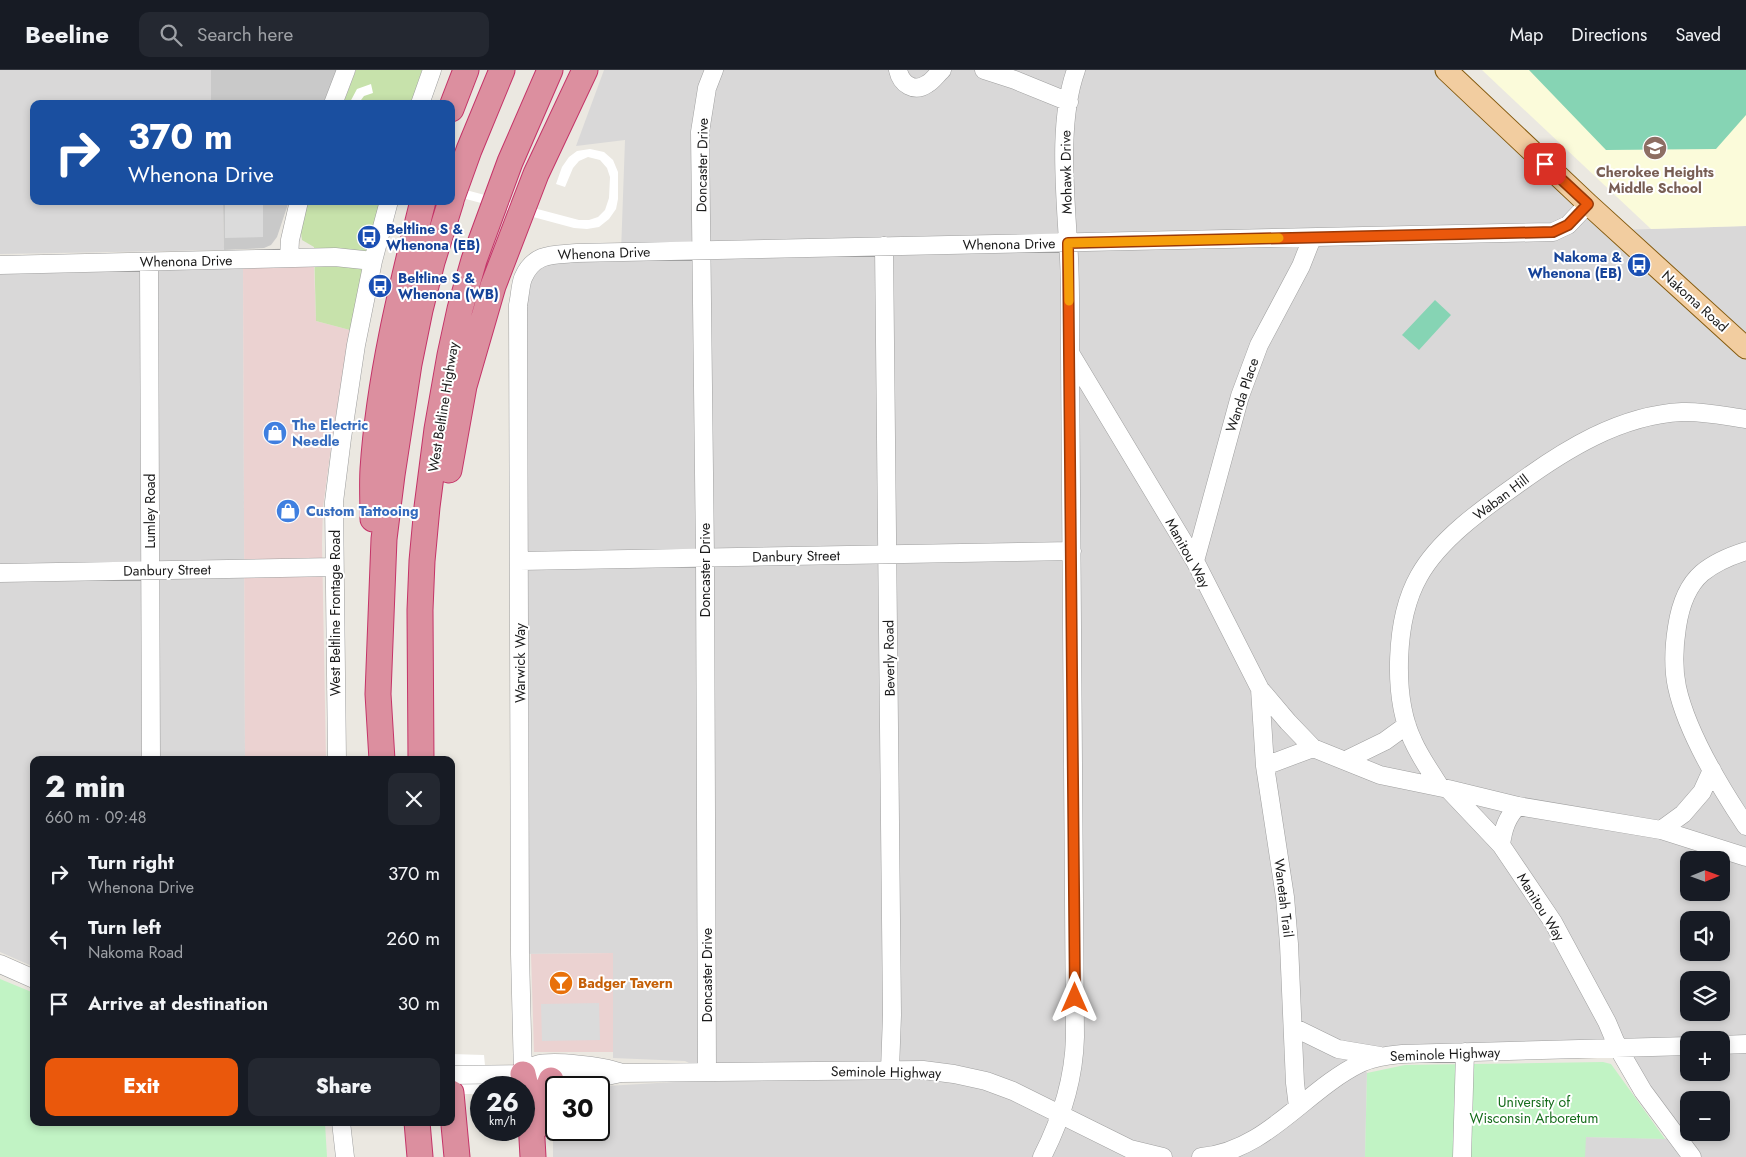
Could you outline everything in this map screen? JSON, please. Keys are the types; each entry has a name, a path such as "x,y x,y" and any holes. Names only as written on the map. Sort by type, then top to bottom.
{"highway":[{"path":"454,100 466,70"},
{"path":"455,190 502,70"},
{"name":"West Beltline Highway","path":"421,756 420,610 422,561 436,438 450,355 460,309 474,260 510,162 550,70"},
{"path":"421,756 444,497 464,386 493,286 509,242 536,174 585,70"},
{"path":"382,756 373,550 373,471 376,428 385,368 399,298 422,205"},
{"path":"378,694 384,539 392,475 409,364 420,310 432,262 450,205"},
{"path":"523,1074 530,1103 533,1157"},
{"path":"538,1157 540,1107 545,1095"},
{"path":"417,1126 420,1157"},
{"path":"455,1126 458,1157"}],"main road":[{"name":"Nakoma Road","path":"1446,70 1588,204 1746,348"}],"street":[{"path":"334,100 346,70"},
{"path":"421,100 432,70"},
{"name":"Doncaster Drive","path":"708,1072 700,132 707,88 714,70"},
{"path":"898,70 903,83 911,88 921,88 942,70"},
{"path":"984,70 1015,80 1069,102"},
{"name":"Mohawk Drive","path":"1042,1157 1070,1082 1075,1054 1070,353 1064,144 1072,80 1076,70"},
{"name":"Whenona Drive","path":"540,258 548,255 577,253 1553,232 1568,225 1588,204"},
{"path":"289,258 290,240 298,205"},
{"name":"West Beltline Frontage Road","path":"336,756 334,502 356,346 373,261 388,205"},
{"name":"Wanda Place","path":"1195,561 1240,396 1259,345 1301,266 1312,238"},
{"name":"Beverly Road","path":"884,246 892,1015 890,1070"},
{"name":"Whenona Drive","path":"0,265 335,257 373,261"},
{"name":"Warwick Way","path":"523,1074 520,954 518,306 523,278 531,266 540,258"},
{"name":"Lumley Road","path":"149,262 151,756"},
{"name":"Manitou Way","path":"1070,353 1195,561 1260,689 1313,748 1380,775 1444,788 1501,845 1553,922 1607,1022 1618,1048 1642,1090 1692,1157"},
{"name":"Waban Hill","path":"1444,788 1413,742 1403,707 1400,677 1402,621 1412,591 1431,558 1484,508 1533,473 1563,453 1615,427 1635,420 1682,412 1746,419"},
{"name":"Danbury Street","path":"520,561 1072,551"},
{"path":"1746,551 1722,559 1701,573 1691,586 1683,602 1678,616 1675,637 1675,672 1683,707 1712,770 1727,798 1746,826"},
{"name":"Danbury Street","path":"0,572 334,567"},
{"name":"Wanetah Trail","path":"1260,689 1265,766 1285,896 1295,1083 1298,1107"},
{"path":"1346,760 1385,741 1407,725"},
{"path":"1265,766 1313,748"},
{"path":"1661,830 1683,814 1702,792 1712,770"},
{"path":"1444,788 1518,806 1661,830 1746,858"},
{"path":"1501,845 1505,823 1518,806"},
{"path":"0,964 30,977"},
{"path":"1293,1027 1338,1049 1383,1056"},
{"path":"1730,1045 1746,1044"},
{"name":"Seminole Highway","path":"1201,1157 1231,1150 1257,1138 1344,1072 1363,1062 1383,1056 1680,1046"},
{"path":"1462,1157 1465,1052"},
{"name":"Seminole Highway","path":"523,1074 536,1066 546,1064 602,1066 621,1073"},
{"name":"Seminole Highway","path":"607,1076 621,1073 890,1070 923,1070 954,1074 986,1081 1013,1091 1130,1149 1163,1157"},
{"name":"Seminole Highway","path":"455,1075 523,1074 545,1080"},
{"path":"341,1126 345,1157"}],"shaded area":[{"path":"0,70 211,70 211,100 30,100 30,205 223,205 224,250 0,254"},
{"path":"211,70 337,70 325,100 211,100"},
{"path":"604,70 1448,70 1617,230 1746,226 1746,1157 1585,1157 1585,1137 1677,1139 1618,1048 1363,1062 1367,1073 1365,1157 553,1157 553,1141 610,1141 610,1086 691,1081 707,1072 685,1061 613,1058 613,953 520,954 518,305 531,266 621,252 625,140 576,146"},
{"name":"Cherokee Heights Middle School","path":"1482,70 1746,70 1746,226 1651,229"},
{"path":"223,205 288,205 277,237 271,245 264,248 224,250"},
{"path":"225,205 263,205 263,237 225,238"},
{"path":"243,267 245,756 30,756 30,965 0,952 0,272"},
{"path":"243,267 314,267 316,321 350,330 323,507 326,756 245,756"},
{"path":"613,953 613,1052 534,1052 531,954"},
{"path":"599,1003 600,1040 542,1041 541,1004"}],"green space":[{"path":"356,70 422,70 412,100 345,100"},
{"path":"1529,70 1746,70 1746,115 1716,149 1606,150"},
{"path":"307,205 379,205 350,330 316,321 314,247 302,240 300,226"},
{"path":"1435,300 1451,315 1419,350 1402,335"},
{"path":"0,979 30,991 30,1126 325,1126 327,1157 0,1157"},
{"name":"University of Wisconsin Arboretum","path":"1603,1062 1611,1064 1665,1139 1586,1137 1585,1157 1365,1157 1367,1073 1405,1065"}],"pier":[{"path":"371,84 373,93 364,96 361,100 351,100 357,89"},
{"path":"590,149 604,152 613,160 618,172 616,209 609,219 599,227 587,229 574,228 455,196 455,187 579,220 589,220 598,217 605,210 609,198 610,177 607,168 600,160 588,157 579,161 573,168 565,187 556,184 562,167 569,157 577,151"},
{"path":"455,1054 484,1055 486,1076 470,1076 470,1094 455,1094"}],"slow traffic":[{"path":"1069,301 1068,243 1279,238"}],"place":[{"name":"Cherokee Heights Middle School","path":"1655,148"},
{"name":"Beltline S & Whenona (EB)","path":"369,237"},
{"name":"Nakoma & Whenona (EB)","path":"1639,265"},
{"name":"Beltline S & Whenona (WB)","path":"380,286"},
{"name":"The Electric Needle","path":"275,433"},
{"name":"Custom Tattooing","path":"288,511"},
{"name":"Badger Tavern","path":"561,983"}],"route":[{"path":"1075,998 1068,243 1553,232 1568,225 1588,204 1545,164"}]}
